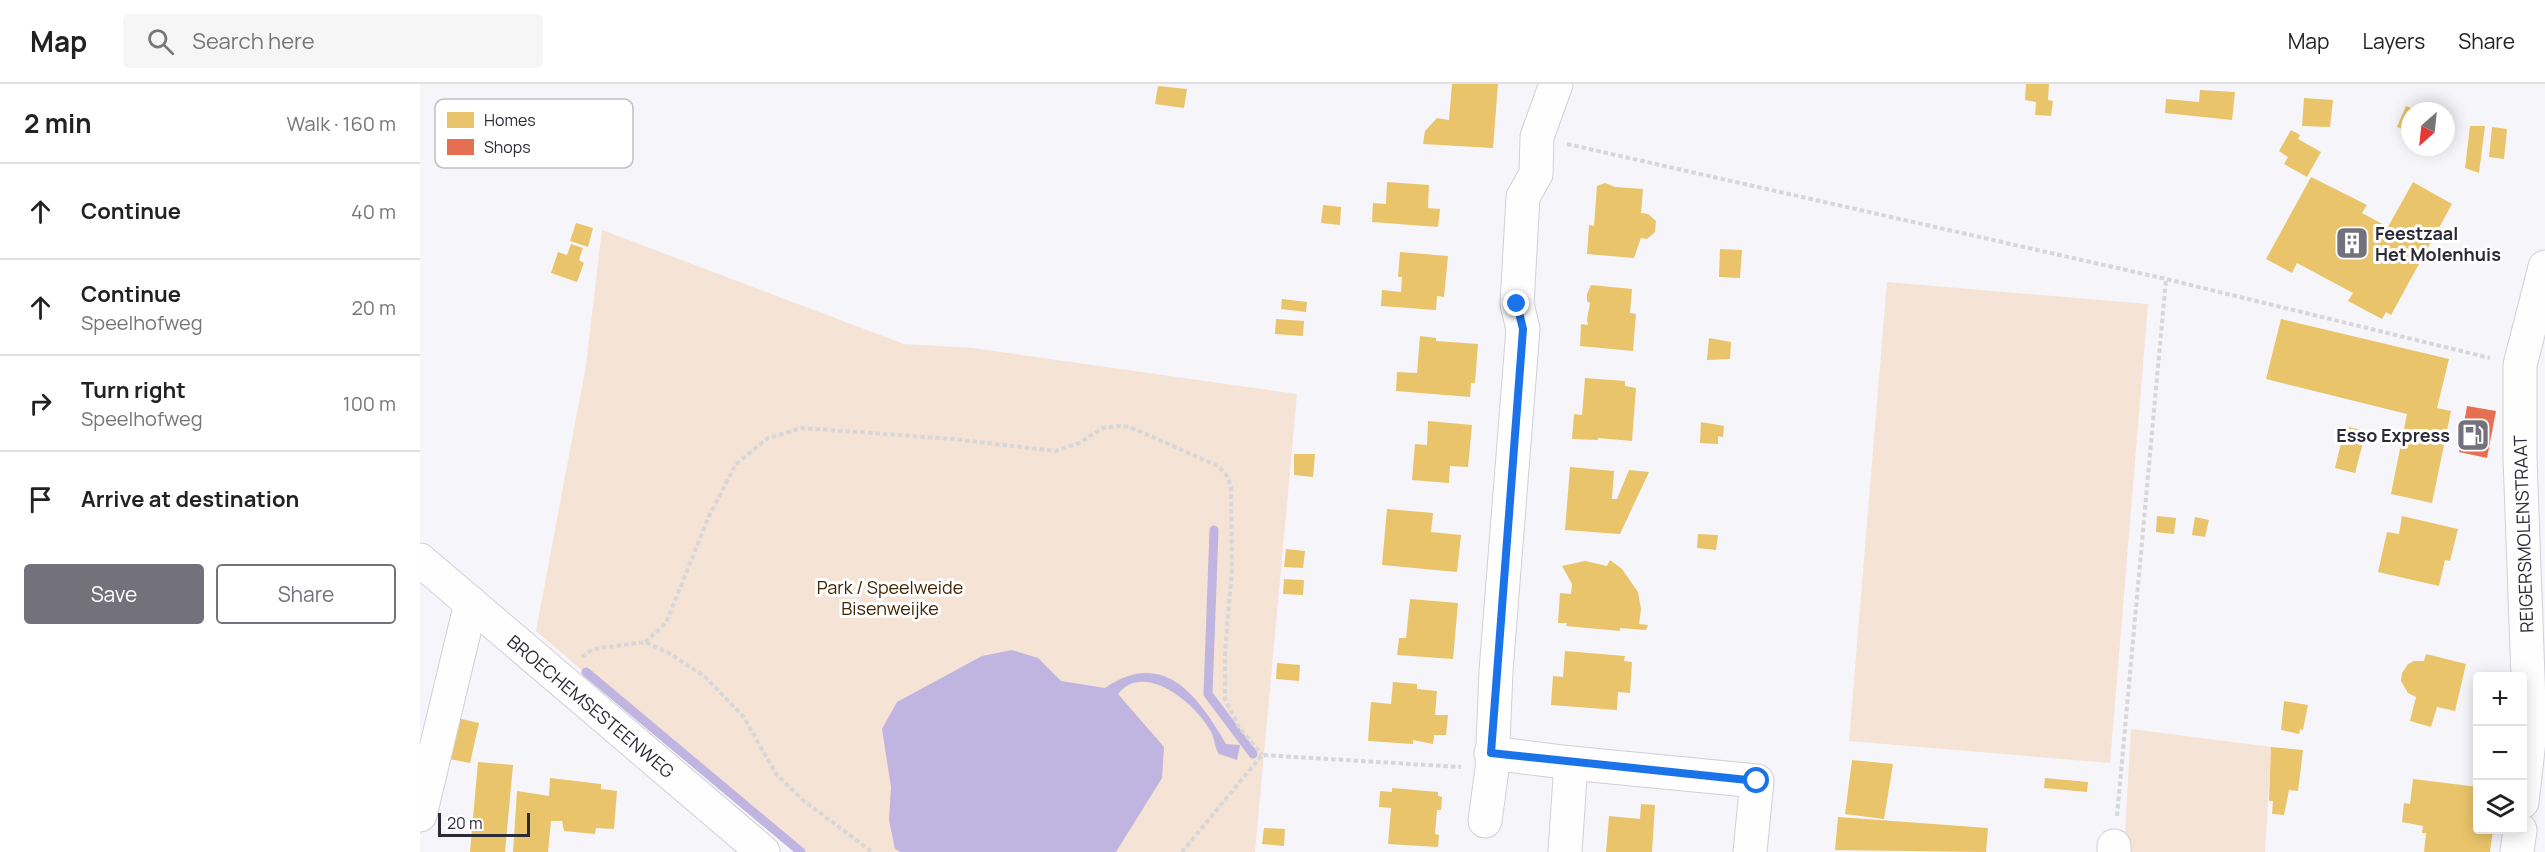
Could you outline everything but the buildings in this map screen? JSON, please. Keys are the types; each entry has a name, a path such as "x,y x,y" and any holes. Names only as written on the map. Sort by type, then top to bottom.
{"street":[{"path":"1485,821 1523,329 1517,304 1523,197 1536,174 1538,137 1556,84"},
{"name":"REIGERSMOLENSTRAAT","path":"2525,780 2530,732 2520,469 2520,365 2545,267"},
{"name":"BROECHEMSESTEENWEG","path":"420,560 763,852"},
{"path":"420,815 471,603"},
{"path":"1491,761 1571,763 1757,781 1750,852"},
{"path":"1564,852 1571,763"},
{"path":"2517,852 2519,834"}],"path":[{"path":"1538,137 2166,279 2520,365"},
{"path":"2114,849 2166,279"},
{"path":"556,676 593,649 645,642 666,623 709,516 736,464 768,438 802,428 953,439 1055,451 1079,443 1103,428 1130,427 1218,466 1227,476 1231,488 1232,570 1224,652 1225,699 1239,727 1262,755 1491,761"},
{"path":"645,642 704,676 743,716 776,774 803,800 872,852"},
{"path":"1182,852 1262,755"}],"green space":[{"name":"Park / Speelweide Bisenweijke","path":"602,230 904,344 972,348 1297,394 1255,852 795,852 536,631 586,365"},
{"path":"1887,282 2148,304 2110,763 1849,741"},
{"path":"2131,729 2271,747 2265,852 2124,852"}],"shaded area":[{"path":"1012,650 1038,658 1061,681 1105,688 1126,677 1145,673 1162,675 1177,683 1204,709 1226,744 1240,745 1237,760 1219,754 1204,721 1182,699 1155,684 1142,682 1129,685 1118,694 1164,747 1162,778 1116,852 901,852 895,849 889,820 891,787 882,729 897,702 982,656"}],"waterway":[{"path":"1214,530 1208,694 1253,754"},
{"path":"586,672 801,852"}],"place":[{"name":"Feestzaal Het Molenhuis","path":"2352,243"},
{"name":"Esso Express","path":"2473,435"}],"route":[{"path":"1517,304 1523,329 1491,753 1757,781"}]}
